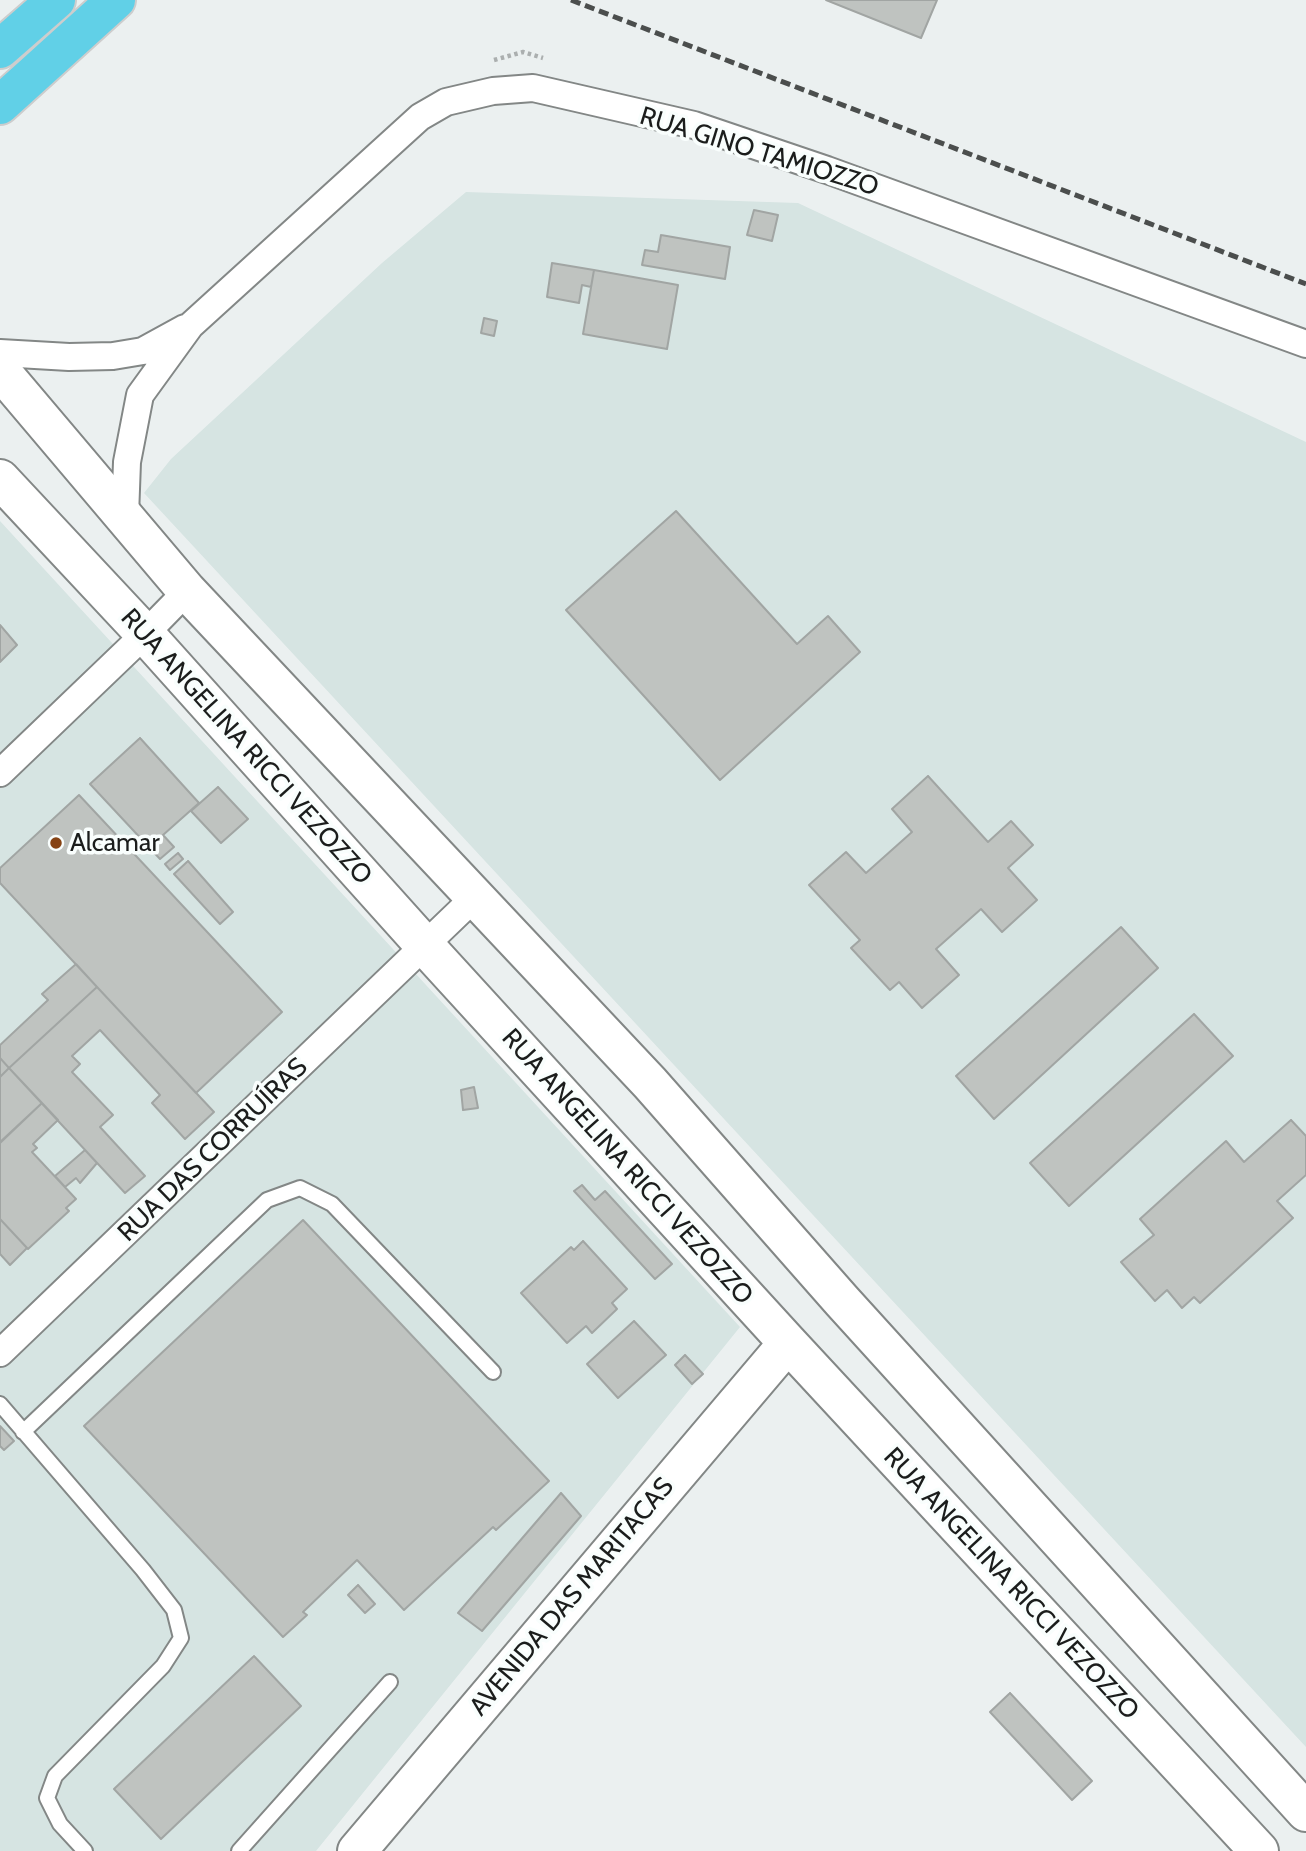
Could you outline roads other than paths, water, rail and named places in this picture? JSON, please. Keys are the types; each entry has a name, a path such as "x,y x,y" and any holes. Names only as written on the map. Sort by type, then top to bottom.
{"highway":[{"path":"4,44 56,0"},
{"path":"0,105 116,0"}],"main road":[{"path":"0,129 42,68"},
{"path":"0,370 187,591 650,1083 842,1301 1306,1812"},
{"name":"RUA ANGELINA RICCI VEZOZZO","path":"0,478 145,634 426,947 788,1343 1259,1851"},
{"name":"AVENIDA DAS MARITACAS","path":"357,1851 788,1343"}],"street":[{"name":"RUA GINO TAMIOZZO","path":"125,516 127,461 141,396 190,326 420,117 446,102 493,91 533,88 706,130 827,170 1306,344"},
{"name":"RUA GINO TAMIOZZO","path":"0,353 69,357 113,356 143,351 190,326"},
{"path":"0,773 187,591"},
{"name":"RUA DAS CORRUÍRAS","path":"0,1353 426,947 475,897"}],"lane":[{"path":"23,1432 267,1200 300,1188 332,1204 493,1371"},
{"path":"0,1404 143,1570 174,1611 181,1638 163,1666 55,1776 47,1798 60,1824 86,1851"},
{"path":"239,1851 390,1682"}],"railway":[{"path":"571,0 1306,284"}],"place":[{"name":"Alcamar","path":"56,843"}]}
